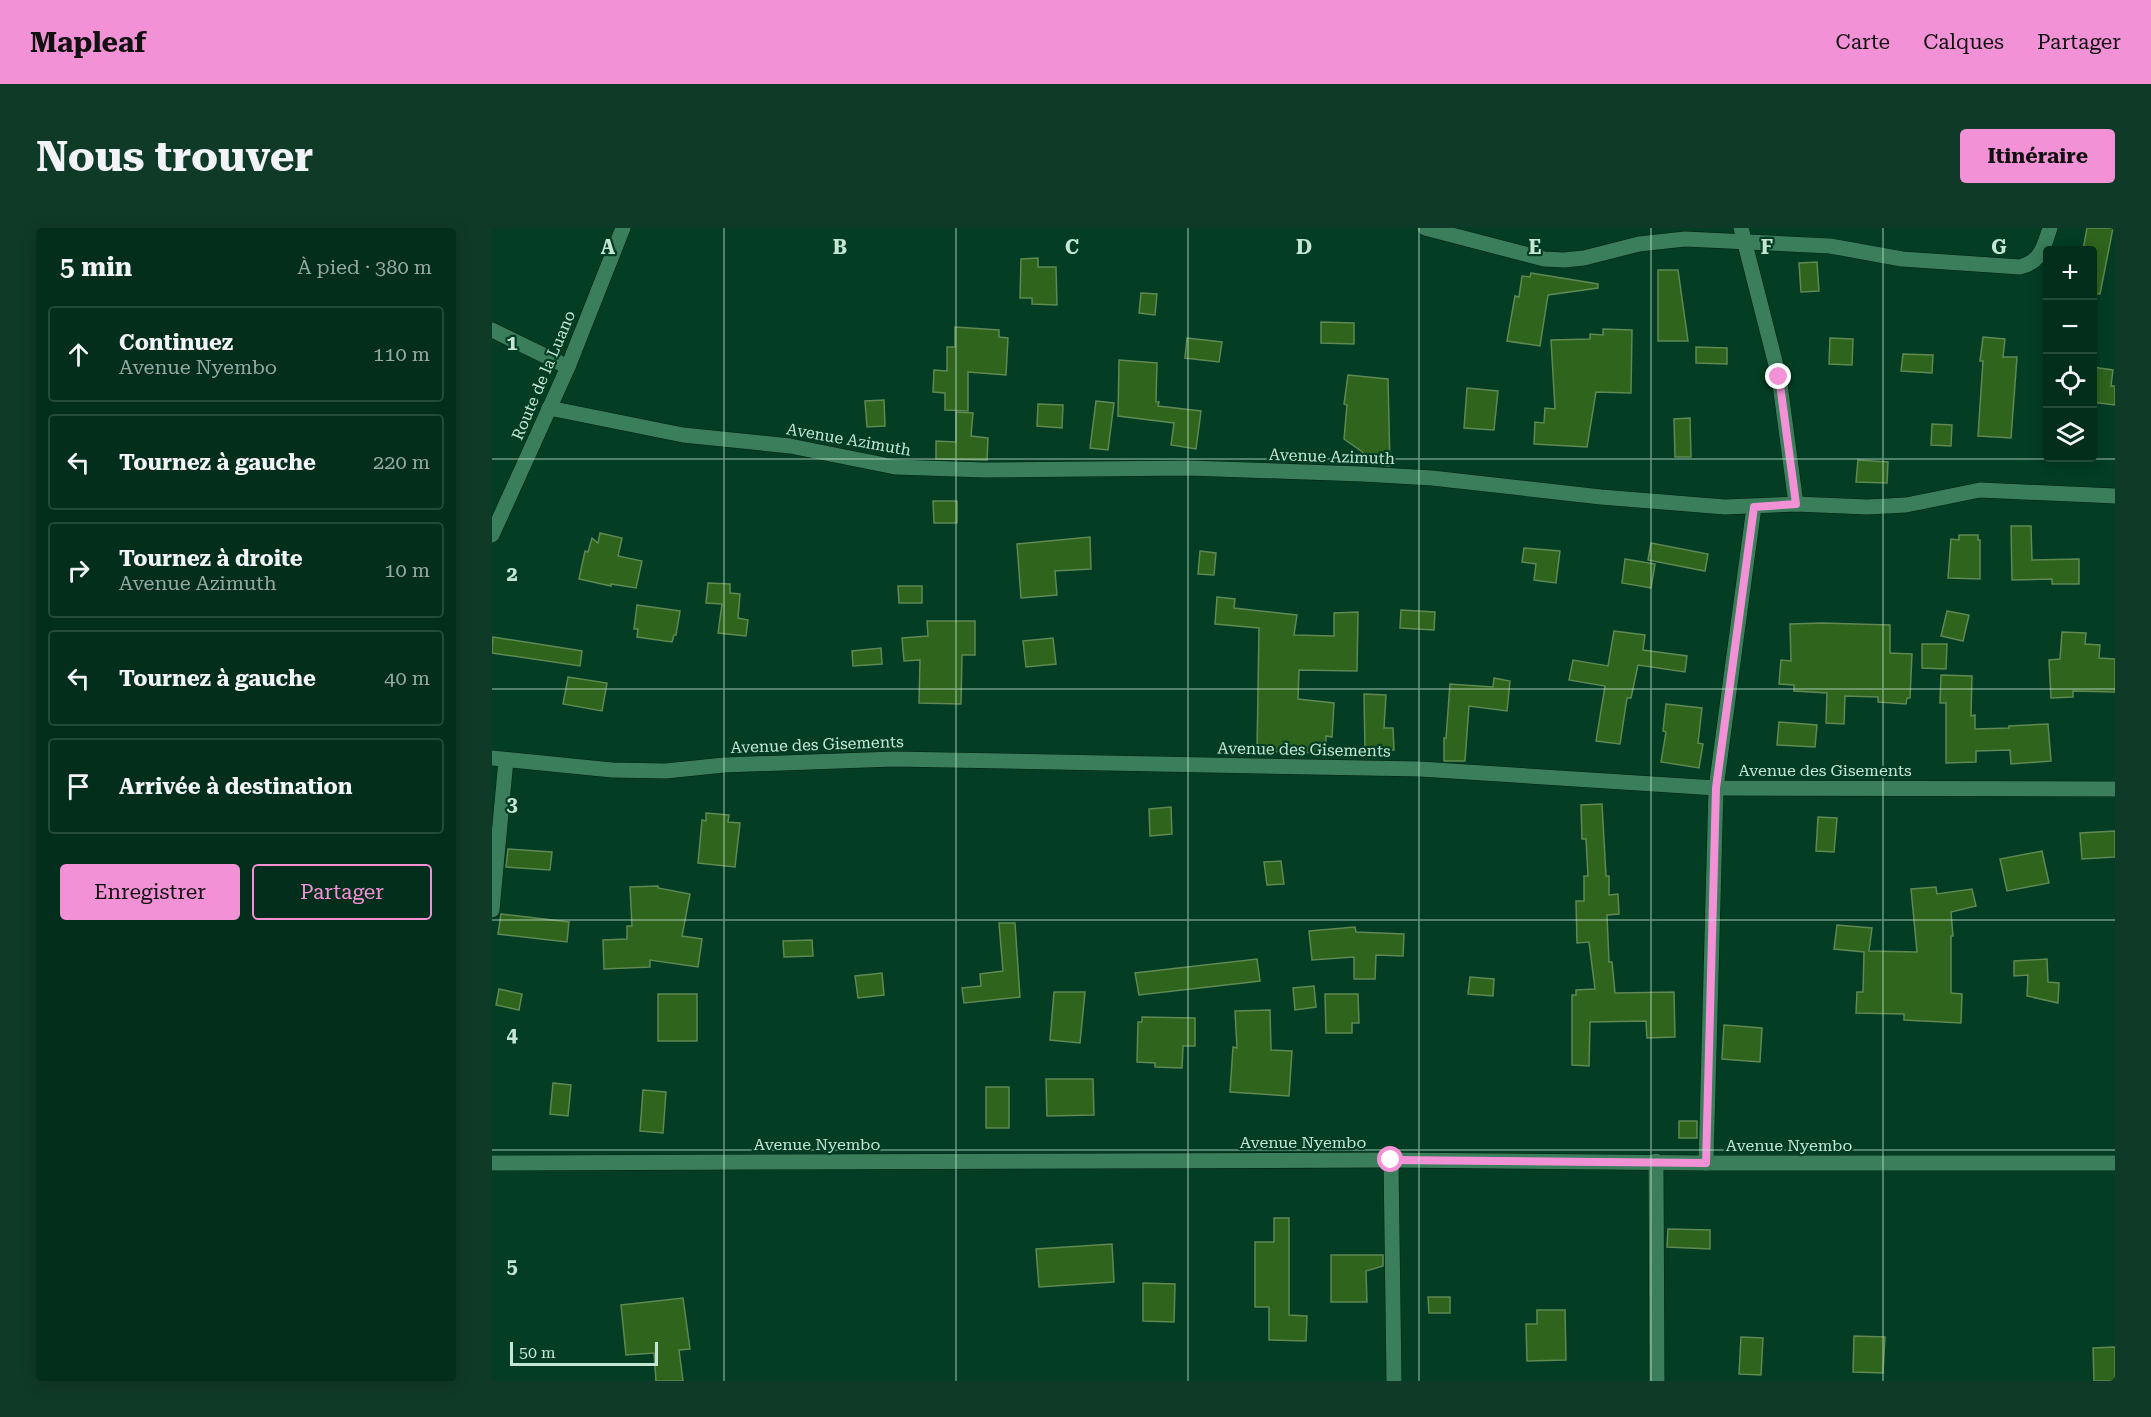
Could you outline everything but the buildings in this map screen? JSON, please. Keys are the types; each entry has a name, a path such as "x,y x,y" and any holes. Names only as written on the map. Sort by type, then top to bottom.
{"street":[{"name":"Route de la Luano","path":"493,532 568,367 623,228"},
{"path":"1425,228 1535,257 1564,260 1584,258 1665,240 1742,234 1902,259 2020,267 2032,263 2042,253 2050,228"},
{"path":"1742,234 1779,377 1796,504"},
{"path":"492,330 568,367"},
{"name":"Avenue Azimuth","path":"549,408 683,435 790,446 895,468 975,470 1169,468 1362,474 1432,478 1669,503 1754,507 1796,504 1867,507 1906,505 1980,490 2115,496"},
{"path":"1706,1163 1716,788 1754,507"},
{"path":"492,910 499,759"},
{"name":"Avenue des Gisements","path":"499,759 612,770 666,771 724,765 861,759 1420,769 1716,788 2115,789"},
{"path":"1391,1160 1394,1381"},
{"name":"Avenue Nyembo","path":"492,1163 1391,1160 2115,1163"},
{"path":"1656,1161 1657,1381"}],"route":[{"path":"1391,1160 1706,1163 1716,788 1754,507 1796,504 1779,377"}]}
